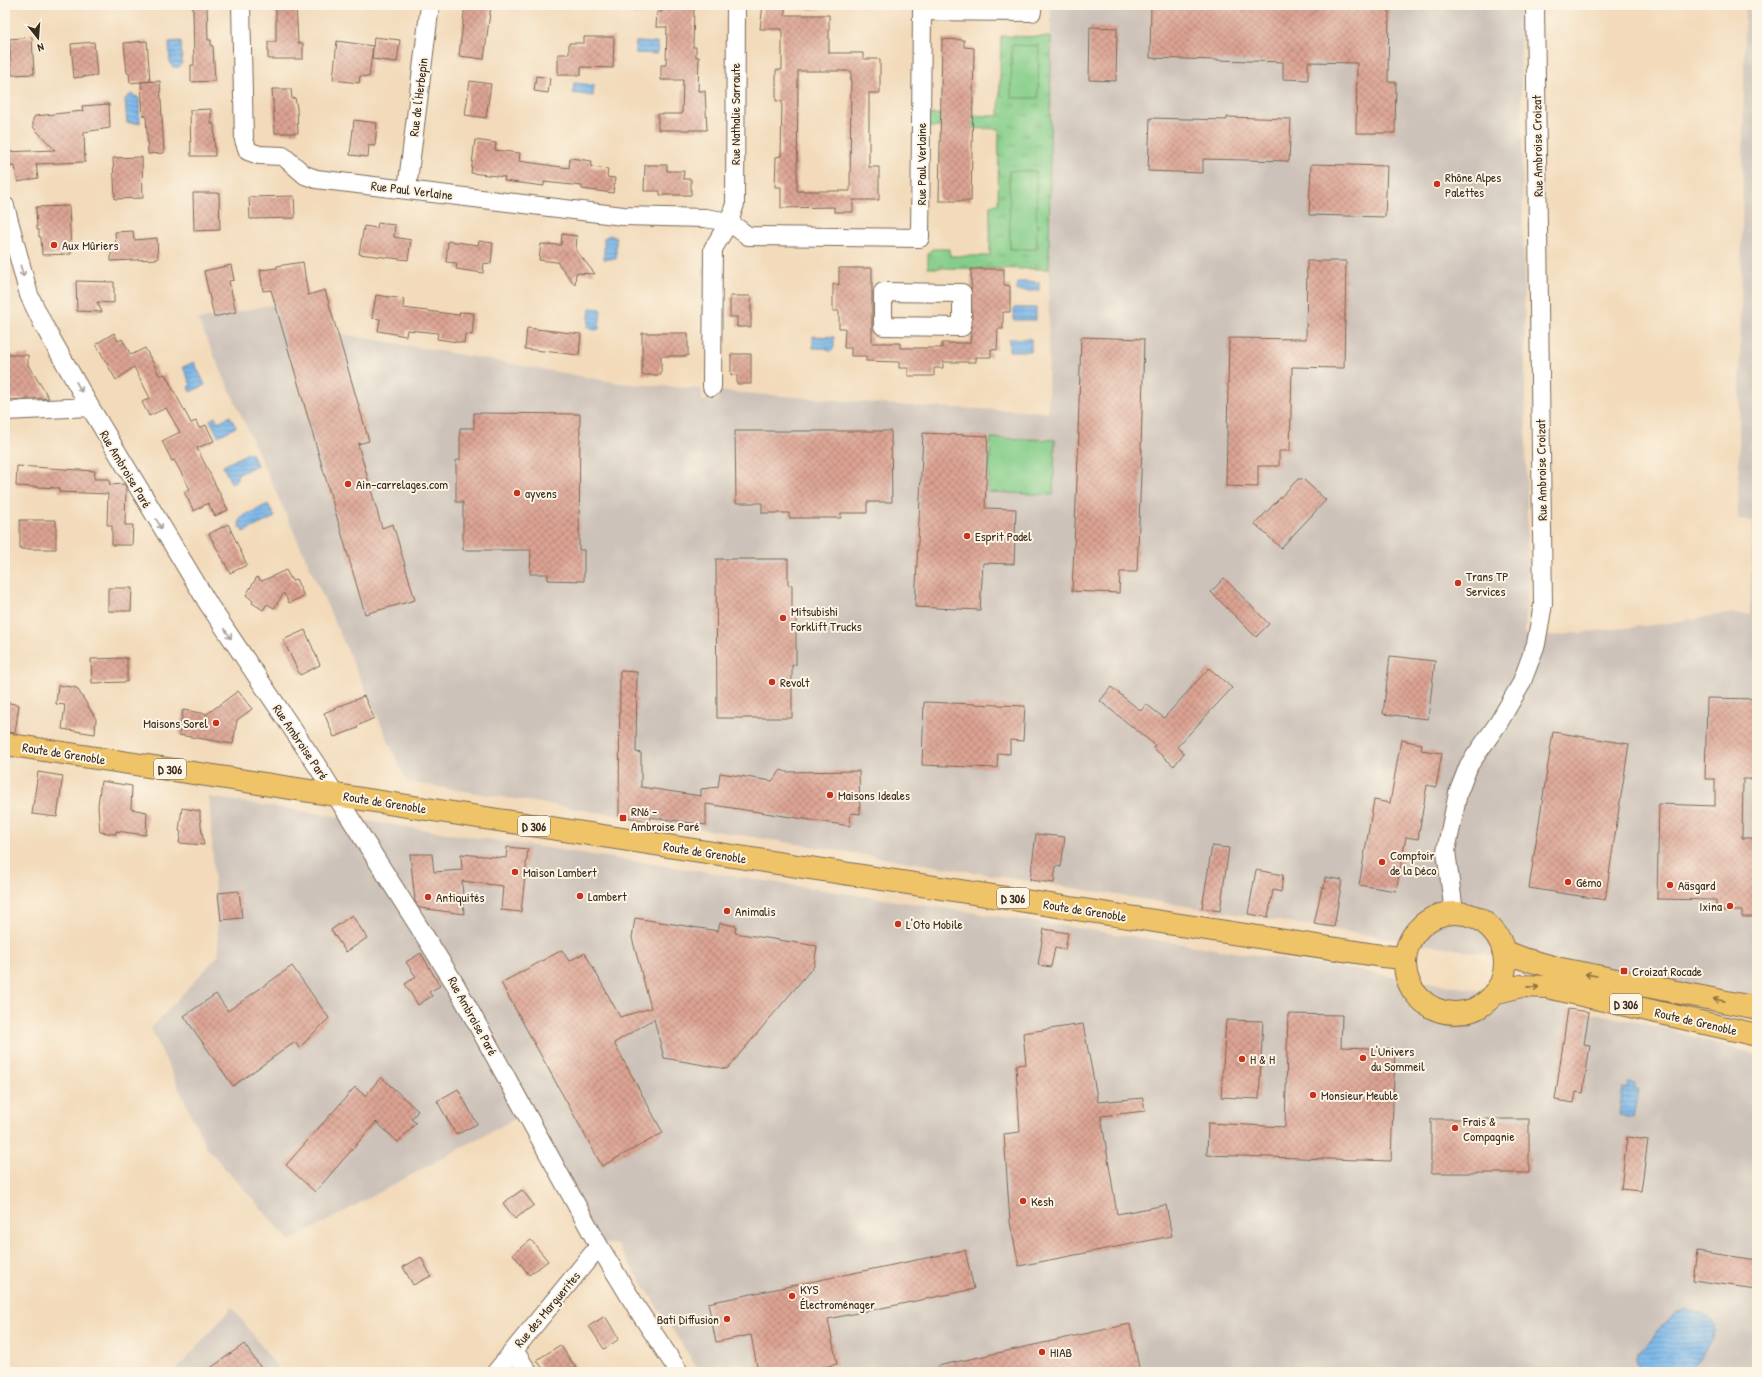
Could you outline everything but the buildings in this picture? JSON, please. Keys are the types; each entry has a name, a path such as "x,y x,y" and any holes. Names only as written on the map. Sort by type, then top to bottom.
{"main road":[{"name":"Route de Grenoble","path":"5,744 1367,954 1405,958"},
{"path":"1454,912 1472,915 1487,924 1498,938 1503,951 1505,966 1502,980 1494,993 1476,1008 1464,1012 1451,1012 1438,1009 1424,1002 1414,991 1406,975 1405,958 1408,944 1416,931 1427,922 1440,915 1454,912"},
{"name":"Route de Grenoble","path":"1503,951 1524,959 1561,969 1757,1008"},
{"name":"Route de Grenoble","path":"1494,993 1521,986 1547,987 1757,1035"}],"street":[{"name":"Rue Paul Verlaine","path":"241,5 244,140 248,151 259,155 282,156 305,175 316,179 623,216 705,218 729,222 748,236 920,238 922,11 1032,12 1032,5"},
{"name":"Rue de l'Herbepin","path":"407,189 430,5"},
{"name":"Rue Nathalie Sarraute","path":"729,222 735,204 736,5"},
{"name":"Rue Ambroise Croizat","path":"1454,912 1446,851 1458,794 1469,765 1499,722 1521,684 1536,644 1543,604 1535,5"},
{"name":"Rue Ambroise Paré","path":"5,206 29,295 44,326 90,407 209,605 336,794 365,843 455,984 599,1246 638,1310 679,1372"},
{"path":"712,387 713,249 729,222"},
{"path":"883,292 962,293 962,327 883,326 883,292"},
{"path":"5,411 90,407"},
{"name":"Rue des Marguerites","path":"496,1372 599,1246"},
{"path":"514,1350 528,1372"}],"shaded area":[{"path":"1051,5 1520,5 1528,581 1525,634 1549,636 1661,624 1723,614 1750,615 1753,522 1738,519 1745,5 1757,5 1757,997 407,782 198,320 275,304 325,290 338,333 619,383 702,389 702,400 718,401 718,391 911,406 1048,412"},
{"path":"209,797 1360,971 1520,997 1667,1029 1757,1055 1757,1372 700,1372 617,1245 584,1240 518,1117 290,1241 206,1147 151,1028 219,955"},
{"path":"232,1307 281,1372 175,1372"}],"green space":[{"path":"1001,36 1051,37 1049,269 928,268 928,253 933,249 950,249 950,256 990,256 990,205 998,204 999,129 927,127 927,114 999,116"},
{"path":"1012,45 1039,46 1038,98 1011,98"},
{"path":"1009,171 1036,171 1037,249 1010,249"},
{"path":"991,438 1055,440 1053,495 988,492"}],"water":[{"path":"633,5 645,5 645,13 633,13"},
{"path":"796,5 820,5 820,8 796,8"},
{"path":"181,41 182,64 179,67 173,67 170,64 169,42"},
{"path":"636,42 658,43 657,54 635,53"},
{"path":"574,83 594,85 593,96 573,93"},
{"path":"131,94 139,98 140,123 127,123 125,99"},
{"path":"610,235 616,238 616,259 604,259 604,238"},
{"path":"1018,282 1039,282 1039,291 1017,291"},
{"path":"590,308 601,309 599,329 594,330 588,327"},
{"path":"1014,308 1036,308 1036,320 1014,320"},
{"path":"813,336 834,337 834,348 830,352 826,348 813,348"},
{"path":"1009,339 1031,339 1031,351 1009,351"},
{"path":"194,362 205,385 190,392 188,387 191,385 183,367"},
{"path":"230,416 236,427 218,436 210,420 215,417 218,422"},
{"path":"250,452 257,465 237,475 237,480 231,483 223,466"},
{"path":"268,504 275,517 243,532 239,524 241,517"},
{"path":"1628,1082 1635,1083 1634,1090 1638,1090 1633,1118 1619,1115 1623,1088 1627,1089"},
{"path":"1686,1309 1702,1313 1711,1319 1714,1326 1713,1335 1703,1354 1688,1372 1641,1372 1637,1360 1638,1354 1675,1313"}],"place":[{"name":"Rhône Alpes Palettes","path":"1437,184"},
{"name":"Aux Mûriers","path":"54,245"},
{"name":"Ain-carrelages.com","path":"348,484"},
{"name":"ayvens","path":"517,493"},
{"name":"Esprit Padel","path":"967,536"},
{"name":"Trans TP Services","path":"1458,583"},
{"name":"Mitsubishi Forklift Trucks","path":"783,618"},
{"name":"Revolt","path":"772,682"},
{"name":"Maisons Sorel","path":"216,723"},
{"name":"Maisons Ideales","path":"830,795"},
{"name":"RN6 - Ambroise Paré","path":"623,818"},
{"name":"Comptoir de la Déco","path":"1382,862"},
{"name":"Maison Lambert","path":"515,872"},
{"name":"Gémo","path":"1568,882"},
{"name":"Aäsgard","path":"1670,885"},
{"name":"Lambert","path":"580,896"},
{"name":"Antiquités","path":"428,897"},
{"name":"Ixina","path":"1730,906"},
{"name":"Animalis","path":"727,911"},
{"name":"L'Oto Mobile","path":"898,924"},
{"name":"Croizat Rocade","path":"1624,971"},
{"name":"L'Univers du Sommeil","path":"1363,1058"},
{"name":"H & H","path":"1242,1059"},
{"name":"Monsieur Meuble","path":"1313,1095"},
{"name":"Frais & Compagnie","path":"1455,1128"},
{"name":"Kesh","path":"1023,1201"},
{"name":"KYS Électroménager","path":"792,1296"},
{"name":"Bati Diffusion","path":"727,1319"},
{"name":"HIAB","path":"1042,1352"}]}
